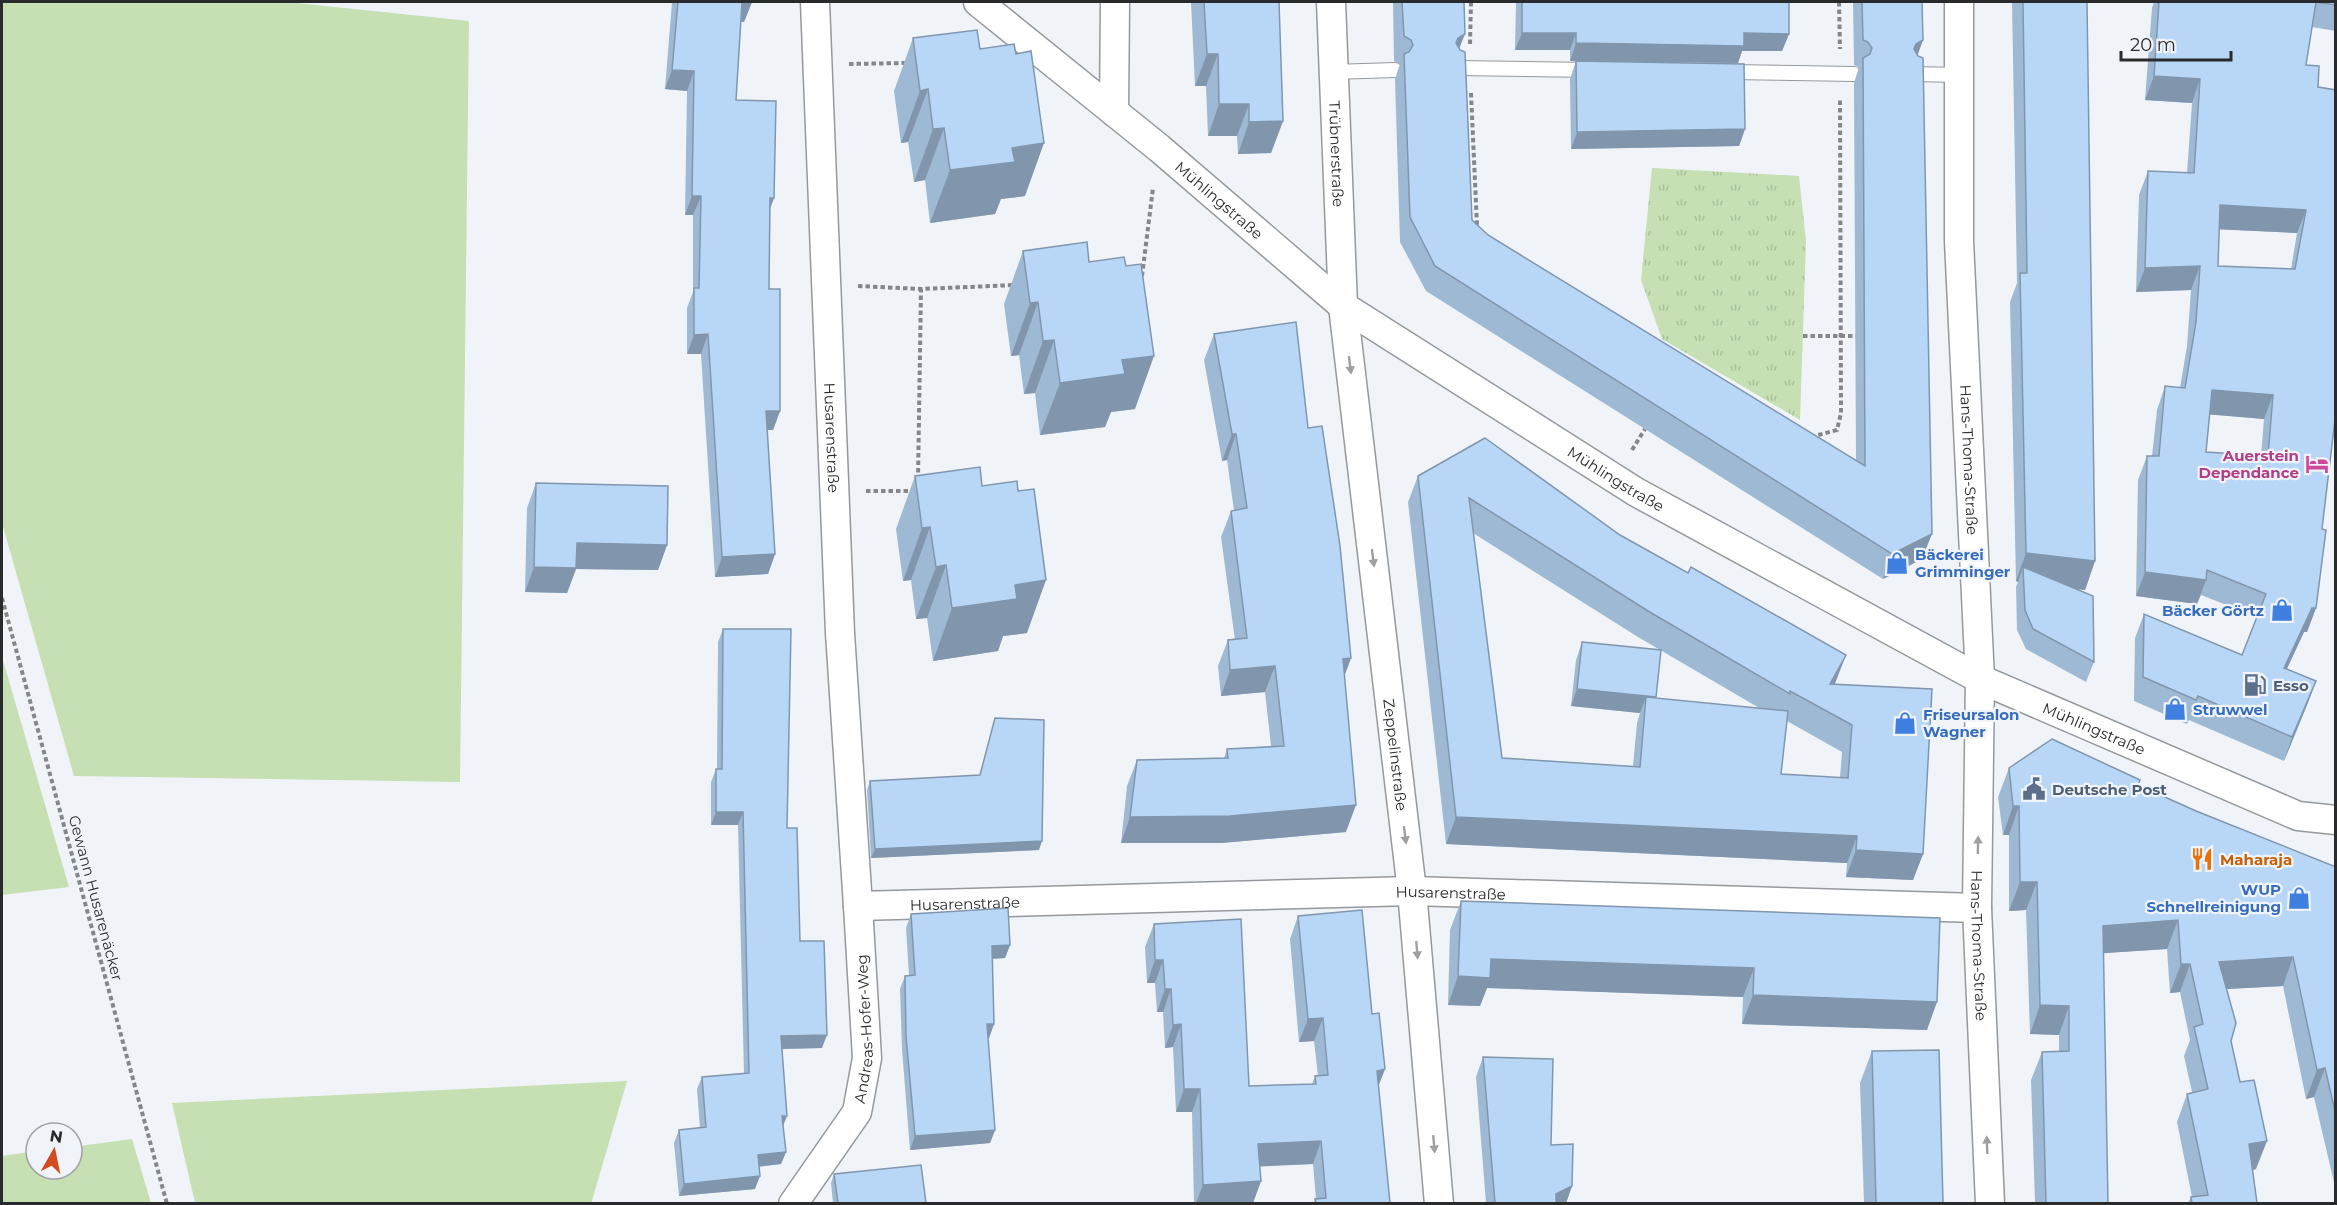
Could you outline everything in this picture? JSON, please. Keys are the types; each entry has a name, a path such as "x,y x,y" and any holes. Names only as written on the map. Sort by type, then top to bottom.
{"street":[{"name":"Husarenstraße","path":"815,2 840,633 858,906 1412,891 1977,908"},
{"name":"Mühlingstraße","path":"978,2 1159,148 1343,306 1636,492 1980,679 2298,816 2336,820"},
{"path":"1114,112 1115,2"},
{"name":"Trübnerstraße","path":"1331,2 1343,306"},
{"name":"Hans-Thoma-Straße","path":"1959,2 1959,241 1980,679 1977,908 1990,1203"},
{"name":"Zeppelinstraße","path":"1343,306 1412,891 1439,1203"},
{"name":"Andreas-Hofer-Weg","path":"793,1203 857,1112 867,1058 858,906"}],"lane":[{"path":"1456,68 1601,70"},
{"path":"1332,72 1395,70"},
{"path":"1709,72 1847,73"},
{"path":"1914,74 1959,75"}],"path":[{"path":"1471,2 1470,68 1477,232"},
{"path":"1806,439 1837,430 1841,413 1847,73 1839,2"},
{"path":"819,64 914,63"},
{"path":"1142,279 1159,148"},
{"path":"825,285 921,289 1025,284"},
{"path":"836,489 918,491 921,289"},
{"path":"1803,336 1856,336"},
{"name":"Gewann Husarenäcker","path":"2,598 167,1203"}],"green space":[{"path":"2,2 287,2 469,21 460,782 74,776 2,523"},
{"path":"1652,168 1799,176 1806,241 1800,420 1662,339 1641,280"},
{"path":"2,657 69,887 2,895"},
{"path":"627,1081 591,1204 195,1203 172,1103"},
{"path":"132,1139 151,1203 2,1203 2,1156 24,1153 24,1181 84,1181 84,1145"}],"building":[{"path":"678,2 742,2 736,100 776,101 774,198 770,198 769,289 780,289 780,411 766,411 775,554 722,557 708,334 694,335 694,288 699,288 701,196 692,196 694,71 672,70"},
{"path":"1204,2 1279,2 1283,121 1249,122 1249,104 1219,104 1218,54 1207,54"},
{"path":"1402,2 1464,2 1465,34 1458,38 1456,43 1460,50 1465,52 1472,220 1488,235 1865,466 1863,58 1870,54 1872,48 1868,42 1863,40 1862,2 1922,2 1923,40 1916,44 1914,49 1918,56 1923,58 1932,534 1892,554 1435,266 1410,217 1404,54 1409,52 1413,45 1411,40 1404,36"},
{"path":"1522,2 1789,2 1789,34 1744,33 1744,46 1576,43 1576,33 1522,33"},
{"path":"2023,2 2087,2 2095,561 2026,553 2020,273 2027,273"},
{"path":"2159,2 2316,2 2306,65 2319,66 2318,87 2336,90 2336,411 2322,529 2326,530 2316,608 2312,608 2284,668 2316,681 2292,737 2198,696 2196,700 2143,677 2144,614 2242,655 2266,594 2207,570 2206,580 2145,572 2147,456 2159,456 2165,386 2185,388 2196,322 2200,266 2145,268 2148,171 2194,173 2200,79 2154,76","holes":["2220,205 2306,210 2295,269 2218,266","2212,390 2273,395 2268,456 2206,452"]},
{"path":"2316,2 2336,2 2336,5"},
{"path":"977,30 980,49 1014,44 1016,54 1031,51 1044,143 1012,148 1015,162 950,170 944,128 933,129 928,89 920,91 913,38"},
{"path":"1576,61 1744,64 1745,129 1577,132"},
{"path":"1087,242 1089,262 1124,257 1126,266 1141,264 1154,356 1122,360 1125,374 1060,383 1054,340 1043,341 1038,302 1030,303 1023,251"},
{"path":"1296,322 1308,428 1322,426 1340,546 1351,658 1343,659 1356,805 1230,816 1130,817 1137,760 1228,758 1227,749 1284,746 1275,666 1230,670 1228,640 1247,638 1231,511 1247,508 1236,434 1232,434 1214,334"},
{"path":"1485,438 1620,535 1688,573 1691,567 1846,655 1830,684 1932,689 1923,854 1856,850 1857,836 1456,817 1418,476","holes":["1469,498 1648,611 1790,694 1790,691 1852,725 1848,778 1781,774 1788,711 1646,697 1640,767 1502,758"]},
{"path":"980,467 982,486 1017,481 1018,491 1034,489 1046,580 1015,585 1017,599 952,608 946,565 936,567 930,527 922,528 915,476"},
{"path":"536,483 668,486 667,545 577,543 576,568 534,567"},
{"path":"2023,567 2093,596 2094,662 2033,629 2025,610"},
{"path":"723,629 791,629 787,828 797,828 800,941 824,941 827,1035 781,1036 787,1116 782,1116 786,1152 758,1155 760,1176 684,1184 679,1130 706,1127 702,1077 749,1073 743,812 716,812 716,769 722,769"},
{"path":"1582,642 1661,650 1656,697 1577,689"},
{"path":"995,718 1044,720 1042,841 875,849 870,781 980,775"},
{"path":"2052,739 2140,780 2138,785 2196,811 2336,867 2336,1116 2325,1068 2317,1070 2293,957 2219,962 2236,1023 2231,1041 2240,1082 2254,1080 2267,1141 2249,1144 2257,1203 2192,1203 2191,1197 2208,1195 2187,1094 2208,1089 2194,1027 2203,1024 2190,964 2181,964 2178,920 2103,926 2108,1203 2046,1203 2042,1052 2069,1051 2069,1006 2040,1005 2037,882 2020,882 2019,806 2013,806 2009,768"},
{"path":"1461,901 1940,918 1937,1002 1753,995 1754,968 1491,959 1490,978 1458,976"},
{"path":"1008,908 1010,945 992,946 994,1024 987,1024 995,1130 915,1136 906,1036 905,976 915,975 911,914"},
{"path":"1362,910 1372,1014 1379,1013 1385,1069 1377,1071 1390,1203 1316,1203 1315,1199 1326,1198 1321,1141 1258,1144 1261,1181 1203,1185 1200,1089 1184,1089 1181,1024 1173,1025 1171,989 1165,989 1163,960 1155,960 1154,924 1241,919 1249,1086 1316,1084 1315,1076 1328,1075 1323,1018 1308,1019 1298,916"},
{"path":"1939,1050 1943,1203 1876,1203 1872,1051"},
{"path":"1483,1057 1553,1059 1551,1145 1573,1144 1572,1186 1556,1194 1556,1203 1495,1203"},
{"path":"921,1165 926,1203 838,1203 834,1174"}],"place":[{"name":"Auerstein Dependance","path":"2317,464"},
{"name":"Bäckerei Grimminger","path":"1897,563"},
{"name":"Bäcker Görtz","path":"2282,610"},
{"name":"Esso","path":"2255,685"},
{"name":"Struwwel","path":"2175,709"},
{"name":"Friseursalon Wagner","path":"1905,723"},
{"name":"Deutsche Post","path":"2034,789"},
{"name":"Maharaja","path":"2202,859"},
{"name":"WUP Schnellreinigung","path":"2299,898"}]}
